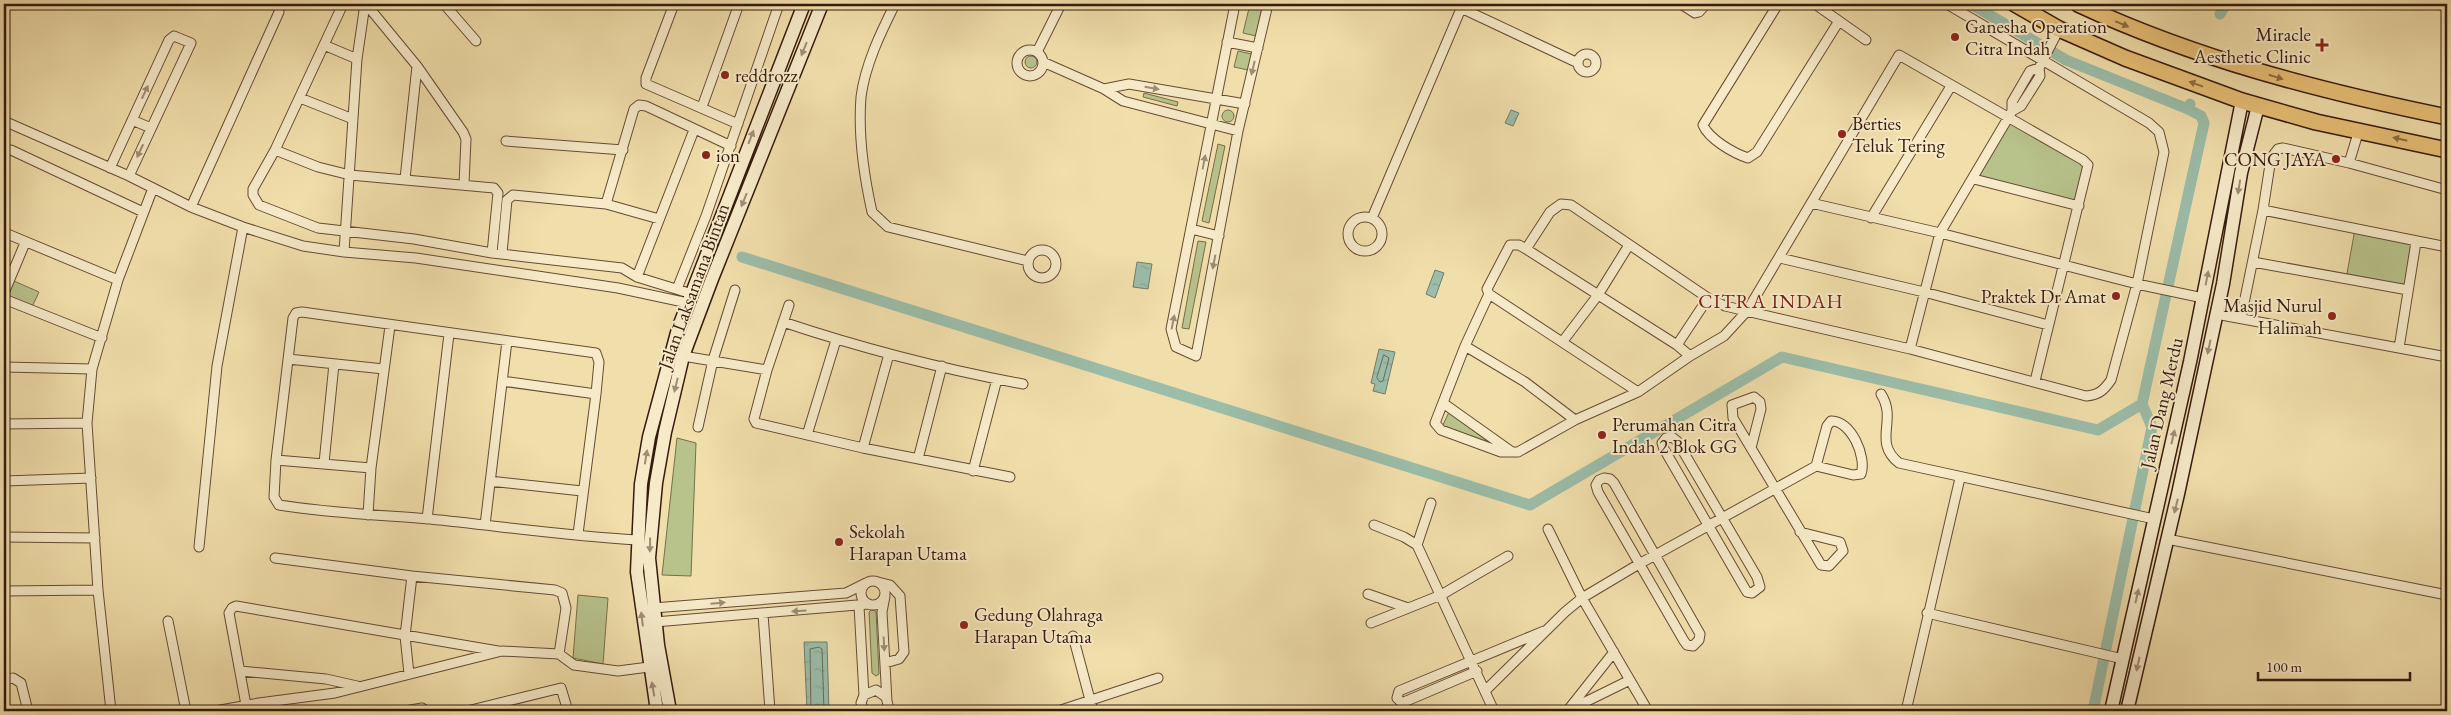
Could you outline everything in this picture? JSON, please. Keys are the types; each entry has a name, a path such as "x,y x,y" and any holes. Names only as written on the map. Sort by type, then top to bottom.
{"main road":[{"name":"Jalan Laksamana Bintan","path":"657,711 649,667 637,572 641,484 649,437 668,362 690,298 804,4"},
{"name":"Jalan Laksamana Bintan","path":"670,711 661,670 649,558 653,511 665,432 684,356 726,241 822,4"},
{"path":"2015,4 2056,35 2242,101 2316,122 2447,150"},
{"path":"2078,4 2180,48 2295,83 2447,117"},
{"name":"Jalan Dang Merdu","path":"2111,711 2203,298 2242,101"},
{"name":"Jalan Dang Merdu","path":"2127,711 2168,539 2216,314 2244,160 2258,106"},
{"path":"2231,156 2239,152 2244,160"},
{"path":"2130,627 2146,631"}],"street":[{"path":"343,4 275,150 253,189 253,195 259,205 307,225 345,232 414,239 492,253 622,268 636,277 677,289 690,298"},
{"path":"344,252 357,59 366,4"},
{"path":"366,4 417,66 463,132 466,139 464,184"},
{"path":"444,4 476,41"},
{"path":"674,4 646,82 650,86 738,124"},
{"path":"702,107 739,4"},
{"path":"677,289 706,216 779,4"},
{"path":"895,4 874,52 862,96 860,124 872,212 888,227 1028,261"},
{"path":"1037,52 1061,4"},
{"path":"1236,4 1171,330 1172,339 1176,347 1196,356 1238,131 1268,4"},
{"path":"1681,4 1696,13 1700,12 1706,4"},
{"path":"1778,4 1703,125 1709,135 1748,158 1757,152 1839,21"},
{"path":"1815,4 1866,40"},
{"path":"1526,249 1550,212 1561,204 1572,206 1708,298 1725,306 1910,348 2086,396 2096,395 2104,389 2110,380 2137,284 2164,152 2159,132 2149,122 1947,4"},
{"path":"2436,4 2447,6"},
{"path":"1372,218 1462,6 1578,62"},
{"path":"191,207 279,12"},
{"path":"1910,348 1940,233 2010,115 2021,106 2040,76 2043,61 2056,35"},
{"path":"110,168 169,40 174,36 182,38 191,44 128,176"},
{"path":"1227,42 1258,48"},
{"path":"324,45 357,59"},
{"path":"1043,62 1041,70 1035,75 1027,76 1020,71 1017,62 1020,54 1028,50 1037,52 1043,62 1104,89 1124,101 1238,131"},
{"path":"1489,294 1465,346 1435,424 1437,428 1500,452 1512,452 1527,448 1575,420 1638,392 1690,356 1724,336 1748,311 1900,56 1951,86 2010,115 2086,162 2089,169 2035,381"},
{"path":"405,179 417,66"},
{"path":"1104,89 1129,84 1245,104"},
{"path":"1871,218 1951,86"},
{"path":"300,98 353,118"},
{"path":"606,204 634,109 639,105 646,106 730,146"},
{"path":"132,120 151,128"},
{"path":"4,121 128,176 191,207 243,227 314,249 416,258 690,298"},
{"path":"636,277 694,130"},
{"path":"2349,163 2358,130"},
{"path":"506,141 623,150"},
{"path":"2241,318 2263,210 2271,158 2278,149 2283,148 2349,163 2447,190"},
{"path":"11,150 143,212"},
{"path":"275,150 318,167 350,175 494,188 497,191 492,253"},
{"path":"1974,178 2080,206"},
{"path":"111,711 98,590 87,423 92,369 118,280 153,188"},
{"path":"502,253 510,197 513,195 606,204 659,219"},
{"path":"1811,204 1940,233 2137,284 2203,298"},
{"path":"2263,210 2447,247"},
{"path":"706,216 720,220"},
{"path":"200,547 217,366 243,227"},
{"path":"1191,229 1218,236"},
{"path":"5,233 25,243 118,280"},
{"path":"2399,348 2416,242"},
{"path":"4,293 25,243"},
{"path":"1638,392 1489,294 1487,289 1510,245 1519,245 1526,249 1677,345 1690,356"},
{"path":"1563,341 1598,295 1629,245"},
{"path":"1780,258 1924,292 2048,325"},
{"path":"2253,262 2408,290"},
{"path":"698,427 713,360 735,290"},
{"path":"1677,345 1708,298"},
{"path":"4,299 102,338"},
{"path":"789,305 767,370 754,420 756,423 863,448 1010,477"},
{"path":"578,534 582,491 596,394 599,362 596,353 390,326 302,312 296,314 293,318 276,460 274,497 279,506 637,540"},
{"path":"2216,314 2447,357"},
{"path":"783,322 836,340 889,354 997,380 1023,384"},
{"path":"368,515 371,468 390,326"},
{"path":"427,519 449,334"},
{"path":"807,434 836,340"},
{"path":"485,525 507,341"},
{"path":"1465,346 1525,382 1575,420"},
{"path":"863,448 889,354"},
{"path":"684,356 767,370"},
{"path":"288,359 384,369"},
{"path":"324,463 334,364"},
{"path":"918,459 942,366"},
{"path":"4,367 92,369"},
{"path":"502,380 596,394"},
{"path":"973,471 997,380"},
{"path":"1881,394 1887,403 1889,416 1885,433 1890,455 1900,463 1960,478 2154,519"},
{"path":"1751,448 1761,409 1760,402 1754,397 1732,405 1733,418 1751,448 1775,488 1800,532 1818,562 1824,567 1829,566 1843,551 1840,542 1800,532"},
{"path":"1443,403 1512,452"},
{"path":"1485,691 1582,598 1639,564 1816,466 1853,475 1861,474 1864,461 1858,443 1846,428 1836,421 1831,421 1826,426 1816,466"},
{"path":"4,424 87,423"},
{"path":"1672,437 1678,441 1722,518 1760,583 1760,588 1748,592 1664,449 1662,443 1666,438 1672,437"},
{"path":"276,460 371,468"},
{"path":"4,481 91,478"},
{"path":"1906,711 1927,613 1960,478"},
{"path":"1610,479 1614,483 1655,555 1700,634 1700,640 1693,646 1687,645 1684,641 1598,492 1596,485 1599,480 1610,479"},
{"path":"490,481 582,491"},
{"path":"1417,545 1431,503"},
{"path":"1374,526 1404,536 1417,545 1472,659 1494,711"},
{"path":"1548,529 1582,598 1648,711"},
{"path":"4,537 95,538"},
{"path":"2168,539 2447,595"},
{"path":"1371,623 1441,595 1508,556"},
{"path":"275,558 412,576 550,588 562,594 566,608 559,654"},
{"path":"410,674 405,636 412,576"},
{"path":"653,608 846,593 866,583 878,582 890,585 900,596 904,652 899,659 885,663"},
{"path":"878,582 884,588 885,596 882,612 888,701 885,711"},
{"path":"866,583 861,593 863,600 869,604"},
{"path":"4,590 98,590"},
{"path":"1368,594 1408,608"},
{"path":"655,622 859,606 880,602 885,596"},
{"path":"246,705 229,613 236,606 502,651 559,654 570,664 592,668 618,671 649,667"},
{"path":"859,606 864,695 862,703 864,711"},
{"path":"1927,613 2123,659"},
{"path":"763,614 770,711"},
{"path":"168,621 186,711"},
{"path":"1477,671 1404,702 1397,698 1399,690 1550,628"},
{"path":"1073,636 1094,711"},
{"path":"215,711 335,693 502,651"},
{"path":"1567,711 1614,652"},
{"path":"241,670 326,679 357,686"},
{"path":"4,680 13,678 22,683 28,711"},
{"path":"1058,711 1158,678"},
{"path":"1567,711 1630,680"},
{"path":"467,711 561,688 568,711"},
{"path":"864,695 876,690 883,694 888,701"},
{"path":"405,711 422,708 426,711"}],"green space":[{"path":"1250,4 1263,4 1256,36 1243,33"},
{"path":"1238,51 1252,54 1248,70 1234,67"},
{"path":"1031,56 1037,62 1031,68 1025,62"},
{"path":"1144,93 1178,102 1177,106 1143,97"},
{"path":"1230,110 1233,111 1233,121 1226,122 1223,121 1222,114 1223,111"},
{"path":"2007,116 2082,161 2088,168 2079,205 1972,175"},
{"path":"1218,144 1225,146 1209,223 1202,221"},
{"path":"2355,229 2416,242 2408,290 2346,279"},
{"path":"1198,241 1206,242 1189,329 1182,328"},
{"path":"14,281 39,292 32,307 8,296"},
{"path":"1449,412 1500,451 1441,429"},
{"path":"677,438 696,443 691,576 662,575"},
{"path":"578,595 608,598 603,664 573,658"},
{"path":"871,610 876,611 879,674 876,676 872,673 869,612"}],"water":[{"path":"1511,110 1519,113 1513,126 1505,123"},
{"path":"1137,262 1152,264 1148,289 1133,287"},
{"path":"1435,270 1444,273 1435,298 1426,294"},
{"path":"1379,349 1395,352 1385,394 1373,391 1375,384 1371,383"},
{"path":"804,642 827,642 829,711 807,711"}],"waterway":[{"path":"1971,4 2066,60 2188,109 2190,104"},
{"path":"2220,14 2226,4"},
{"path":"2093,711 2152,427 2142,404 2204,123 2201,116 2188,109"},
{"path":"742,257 1530,505 1782,357 2098,430 2142,404"}],"place":[{"name":"Ganesha Operation Citra Indah","path":"1955,37"},
{"name":"Miracle Aesthetic Clinic","path":"2322,45"},
{"name":"reddrozz","path":"725,75"},
{"name":"Berties Teluk Tering","path":"1842,134"},
{"name":"ion","path":"706,155"},
{"name":"CONG JAYA","path":"2336,159"},
{"name":"Praktek Dr Amat","path":"2116,296"},
{"name":"Masjid Nurul Halimah","path":"2332,316"},
{"name":"Perumahan Citra Indah 2 Blok GG","path":"1602,435"},
{"name":"Sekolah Harapan Utama","path":"839,542"},
{"name":"Gedung Olahraga Harapan Utama","path":"964,625"}],"district":[{"name":"CITRA INDAH","path":"1771,301"}]}
